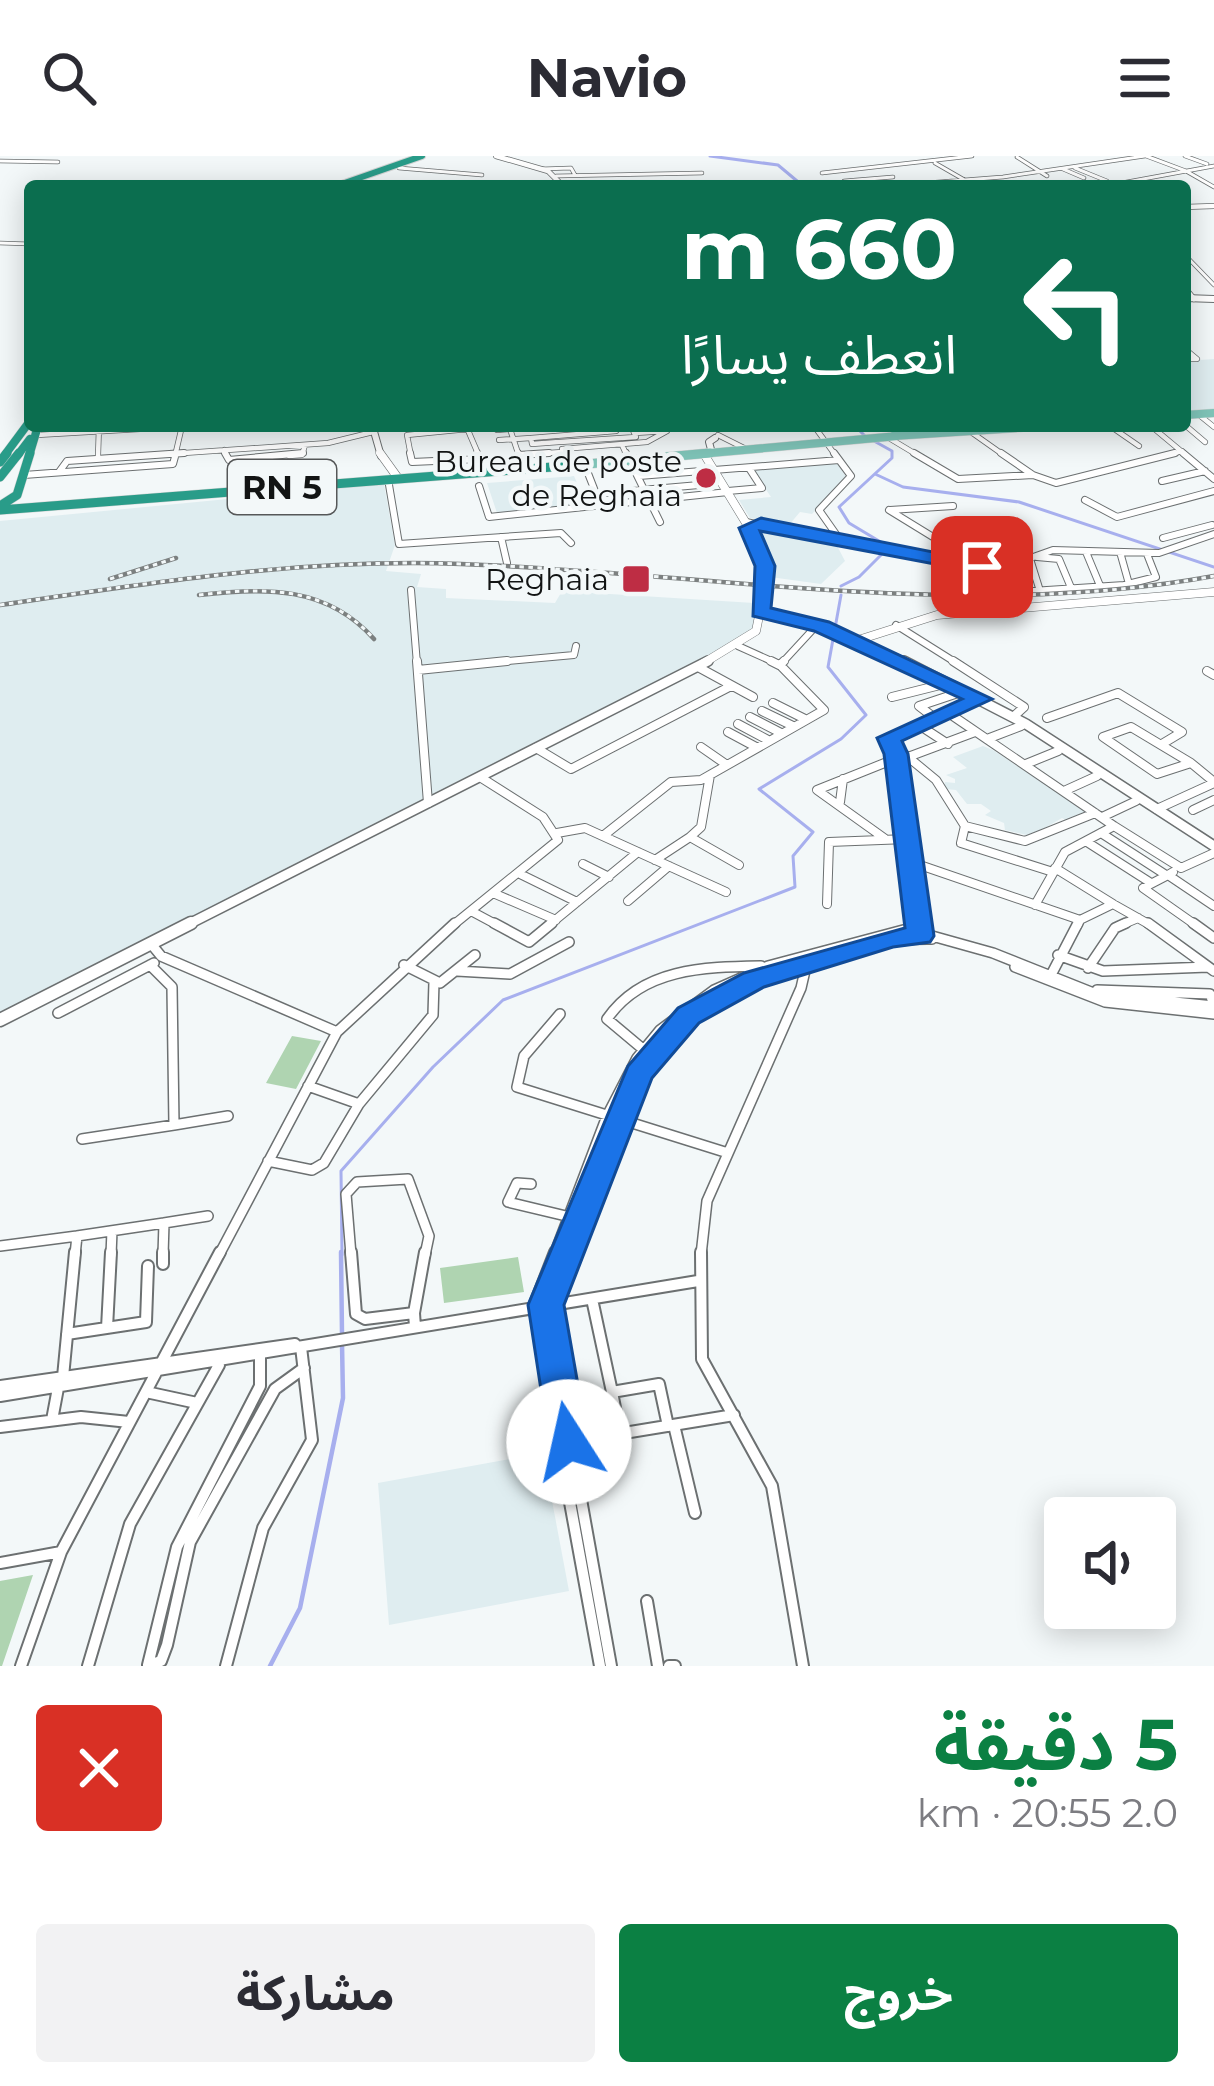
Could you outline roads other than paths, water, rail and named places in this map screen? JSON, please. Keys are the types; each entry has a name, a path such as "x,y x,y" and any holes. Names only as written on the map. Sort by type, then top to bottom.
{"highway":[{"path":"360,180 425,156"},
{"path":"356,180 425,156"},
{"path":"0,470 30,432"},
{"path":"1,508 21,502 33,432"},
{"name":"RN 5","path":"21,502 411,474 561,450"}],"main road":[{"path":"496,156 542,169 559,180"},
{"path":"1191,415 1214,413"},
{"path":"374,432 387,476"},
{"path":"374,432 387,476"},
{"path":"0,1020 738,646 759,617 765,566 715,470 714,432"},
{"path":"886,438 894,432"},
{"name":"RN 5","path":"561,450 584,463 971,432"},
{"path":"855,641 924,618 1214,592"},
{"path":"759,617 819,626 949,682 1012,717 1214,850"},
{"path":"1012,717 1214,850"}],"street":[{"path":"822,172 972,156"},
{"path":"1081,156 1097,164"},
{"path":"958,180 1145,156 1186,171 1214,188"},
{"path":"1185,156 1213,166"},
{"path":"1017,157 1046,176"},
{"path":"955,160 978,178"},
{"path":"0,161 58,162"},
{"path":"935,163 965,179"},
{"path":"1126,180 1213,166"},
{"path":"1073,167 1100,180"},
{"path":"399,169 424,174 447,168 482,175"},
{"path":"542,169 571,168 576,179"},
{"path":"880,168 899,180"},
{"path":"1060,168 1084,178"},
{"path":"556,176 702,173"},
{"path":"915,174 923,180"},
{"path":"1013,176 1018,180"},
{"path":"856,180 893,177"},
{"path":"1191,261 1214,285"},
{"path":"1198,414 1214,427"},
{"path":"1191,430 1205,442"},
{"path":"99,432 98,456 224,450 227,460 301,456 305,444 359,432"},
{"path":"24,475 172,464 181,432"},
{"path":"433,432 407,435 412,462 479,466 468,432"},
{"path":"517,450 519,432"},
{"path":"537,432 539,446"},
{"path":"554,432 561,450"},
{"path":"561,450 613,432"},
{"path":"517,450 539,446 561,450 626,432"},
{"path":"500,440 517,450 539,446 561,450 655,441 663,432"},
{"path":"819,432 851,477 819,510 838,538"},
{"path":"971,432 1033,475 1056,483 1182,451"},
{"path":"1118,432 1138,446"},
{"path":"1158,432 1214,478"},
{"path":"716,437 736,440 762,467"},
{"path":"886,438 958,479 1033,475"},
{"path":"622,445 660,522"},
{"path":"639,476 839,460"},
{"path":"584,463 601,506"},
{"path":"478,486 489,517 762,488 749,468"},
{"path":"1162,481 1205,470"},
{"path":"387,476 399,544 560,533 572,543"},
{"path":"607,493 699,485"},
{"path":"1085,500 1118,517 1214,491"},
{"path":"953,506 889,510 946,545 952,557 969,568 1001,571 1009,590 1101,588 1156,577 1147,554"},
{"path":"747,525 952,557 1009,550 996,539 946,545"},
{"path":"1163,538 1212,525"},
{"path":"1176,527 1197,539"},
{"path":"1032,558 1053,550 1165,553 1173,546 1214,534"},
{"path":"501,537 507,563"},
{"path":"1053,550 1089,552 1101,588"},
{"path":"1120,552 1129,584"},
{"path":"969,568 1032,558 1059,559 1072,590"},
{"path":"1032,558 1040,591"},
{"path":"969,568 979,587"},
{"path":"411,590 428,805"},
{"path":"906,632 924,618"},
{"path":"780,665 798,652 806,632 819,626"},
{"path":"896,626 1024,707 1012,717"},
{"path":"418,670 574,656 576,646"},
{"path":"603,836 671,782 684,784 710,775 824,710 780,665 738,646"},
{"path":"698,667 753,697"},
{"path":"892,697 949,682"},
{"path":"536,748 571,769 731,686"},
{"path":"923,689 937,700"},
{"path":"937,719 919,706 964,691"},
{"path":"1046,718 1118,693 1182,732 1161,745"},
{"path":"920,933 897,758 888,738 981,699"},
{"path":"773,704 806,720"},
{"path":"762,710 795,727"},
{"path":"950,714 1099,815 1214,903"},
{"path":"750,717 782,734"},
{"path":"738,724 769,741"},
{"path":"921,726 948,744"},
{"path":"987,739 1022,726"},
{"path":"1157,809 1214,782 1191,763 1127,726 1103,737 1160,775 1191,763"},
{"path":"728,732 757,748"},
{"path":"908,757 976,732"},
{"path":"890,742 953,800 965,826 961,843 1054,870 1139,917 1212,969"},
{"path":"701,747 727,765"},
{"path":"1024,765 1058,751"},
{"path":"884,838 840,802 817,790 897,758"},
{"path":"655,860 700,827 710,775"},
{"path":"1064,791 1096,776"},
{"path":"481,777 543,817 557,833"},
{"path":"840,802 843,779"},
{"path":"965,826 1018,842 1136,801"},
{"path":"1193,810 1213,802"},
{"path":"1035,905 1065,852 1114,826"},
{"path":"557,833 585,828 726,892"},
{"path":"1057,831 1151,883"},
{"path":"21,1666 61,1552 338,1032 404,965 555,844 557,833"},
{"path":"1102,833 1172,873"},
{"path":"690,836 740,865"},
{"path":"827,904 829,842 908,839"},
{"path":"1214,850 1143,888 1214,938"},
{"path":"530,942 638,852"},
{"path":"910,862 1080,920"},
{"path":"584,864 609,877"},
{"path":"628,901 669,866"},
{"path":"518,873 577,902"},
{"path":"493,893 556,920"},
{"path":"1051,974 1080,920 1113,904"},
{"path":"471,911 550,953"},
{"path":"1088,968 1115,928 1139,917"},
{"path":"920,933 1079,996 1144,1009 1214,1008"},
{"path":"644,1050 607,1019 626,992 646,980 768,966 920,933 1051,974 1083,989 1139,1002 1214,1008"},
{"path":"457,971 510,974 569,941"},
{"path":"152,945 166,957 338,1032"},
{"path":"1058,955 1088,968 1212,969"},
{"path":"434,982 475,956"},
{"path":"58,1012 166,957"},
{"path":"540,1306 638,1074 689,1016 754,980 807,958"},
{"path":"803,1666 772,1486 702,1359 698,1281 707,1201 801,988 807,958"},
{"path":"150,965 172,987 174,1124"},
{"path":"404,965 434,982"},
{"path":"599,1666 540,1306 567,1216 607,1116 644,1050 687,1008 768,966"},
{"path":"268,1161 318,1168 359,1104 433,1016 434,982"},
{"path":"560,1014 534,1040 516,1077 517,1087 728,1153"},
{"path":"308,1086 359,1104"},
{"path":"82,1139 228,1116"},
{"path":"414,1313 365,1319 356,1314 346,1194 357,1183 408,1179 429,1236 414,1313 416,1327"},
{"path":"531,1184 517,1183 508,1202 567,1216"},
{"path":"0,1246 208,1216"},
{"path":"164,1223 164,1264"},
{"path":"107,1328 112,1231"},
{"path":"52,1420 77,1236"},
{"path":"67,1334 146,1322 148,1266"},
{"path":"0,1396 698,1281"},
{"path":"592,1299 620,1434"},
{"path":"158,1369 220,1364 305,1346"},
{"path":"226,1666 263,1528 312,1440 305,1346"},
{"path":"148,1665 177,1547 260,1386 260,1355"},
{"path":"88,1666 130,1524 220,1364"},
{"path":"148,1665 161,1661 167,1645 190,1542 275,1389 304,1368"},
{"path":"0,1386 60,1383"},
{"path":"612,1391 658,1384 694,1513"},
{"path":"146,1392 197,1403"},
{"path":"563,1443 734,1415"},
{"path":"0,1427 93,1417 130,1422"},
{"path":"563,1443 611,1666"},
{"path":"0,1563 61,1552"},
{"path":"647,1601 658,1666"}],"waterway":[{"path":"710,156 778,165 796,180"},
{"path":"861,432 865,436"},
{"path":"841,586 859,577 889,547 849,523 839,507 892,458 892,451 874,441"},
{"path":"875,474 903,487 1019,502 1214,567"},
{"path":"342,1255 341,1171 433,1067 503,1000 795,887 793,856 813,832 759,789 841,739 866,715 828,667 841,595"},
{"path":"341,1252 342,1334"},
{"path":"270,1666 300,1608 343,1398 342,1343"}],"railway":[{"path":"110,579 176,558"},
{"path":"0,605 230,574 403,563 932,595 1120,589 1214,576"},
{"path":"199,595 294,594 336,609 374,639"}],"place":[{"name":"Bureau de poste de Reghaia","path":"706,478"},
{"name":"Reghaia","path":"636,579"}]}
